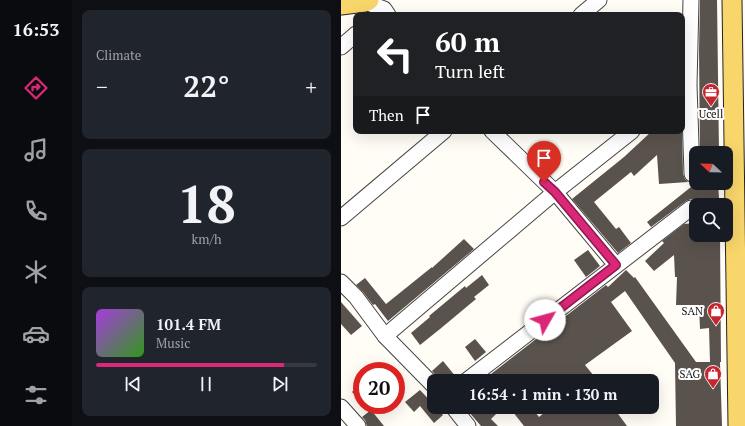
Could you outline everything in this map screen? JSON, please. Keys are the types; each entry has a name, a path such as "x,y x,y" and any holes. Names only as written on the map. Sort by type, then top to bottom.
{"main road":[{"path":"731,198 732,0"},
{"path":"341,5 377,8"},
{"path":"732,242 738,426"}],"lane":[{"path":"585,12 599,0"},
{"path":"689,146 686,88 691,0"},
{"path":"341,48 353,37"},
{"path":"341,218 440,134"},
{"path":"495,134 555,192 616,265"},
{"path":"385,336 555,192 628,134"},
{"path":"475,374 689,210"},
{"path":"341,282 356,297 385,336 427,379"},
{"path":"341,407 357,425"},
{"path":"459,414 468,426"},
{"path":"341,426 357,425"}],"building":[{"path":"700,0 717,0 719,146 700,146"},
{"path":"649,134 682,134 683,174 688,182 659,184 657,155 634,176 631,172 594,202 616,229 619,227 631,243 618,253 572,199 624,157"},
{"path":"689,189 689,190 718,190 719,198 689,198 689,200 651,227 647,222"},
{"path":"684,224 689,224 689,242 720,242 720,362 722,426 676,426 675,363 625,291 611,302 632,331 585,365 592,374 491,374 606,285 608,287 626,270 634,278 635,277 696,362 710,362 709,328 700,329 699,305 676,305 677,277 675,277 674,255 654,271 645,261 664,243 662,241"},
{"path":"464,239 474,249 388,321 375,304 373,305 356,285 365,278 386,304 432,268"},
{"path":"588,250 600,266 586,277 574,260"},
{"path":"482,275 489,285 474,297 476,299 420,345 411,333 465,286 466,288"},
{"path":"341,302 362,326 351,335 341,324"},
{"path":"475,339 486,352 475,361 465,347"},
{"path":"443,361 454,374 435,374 432,371"},
{"path":"420,390 427,398 427,414 443,415 434,423 420,406 414,412 405,402"},
{"path":"366,414 374,414 384,426 367,426 362,417"},
{"path":"471,414 496,414 491,419 498,426 481,426"},
{"path":"515,414 537,414 539,417 543,414 618,414 627,426 524,426"}],"place":[{"name":"Ucell","path":"711,107"},
{"name":"SAN","path":"716,326"},
{"name":"SAG","path":"713,389"}],"route":[{"path":"544,182 555,192 616,265 545,320"}]}
